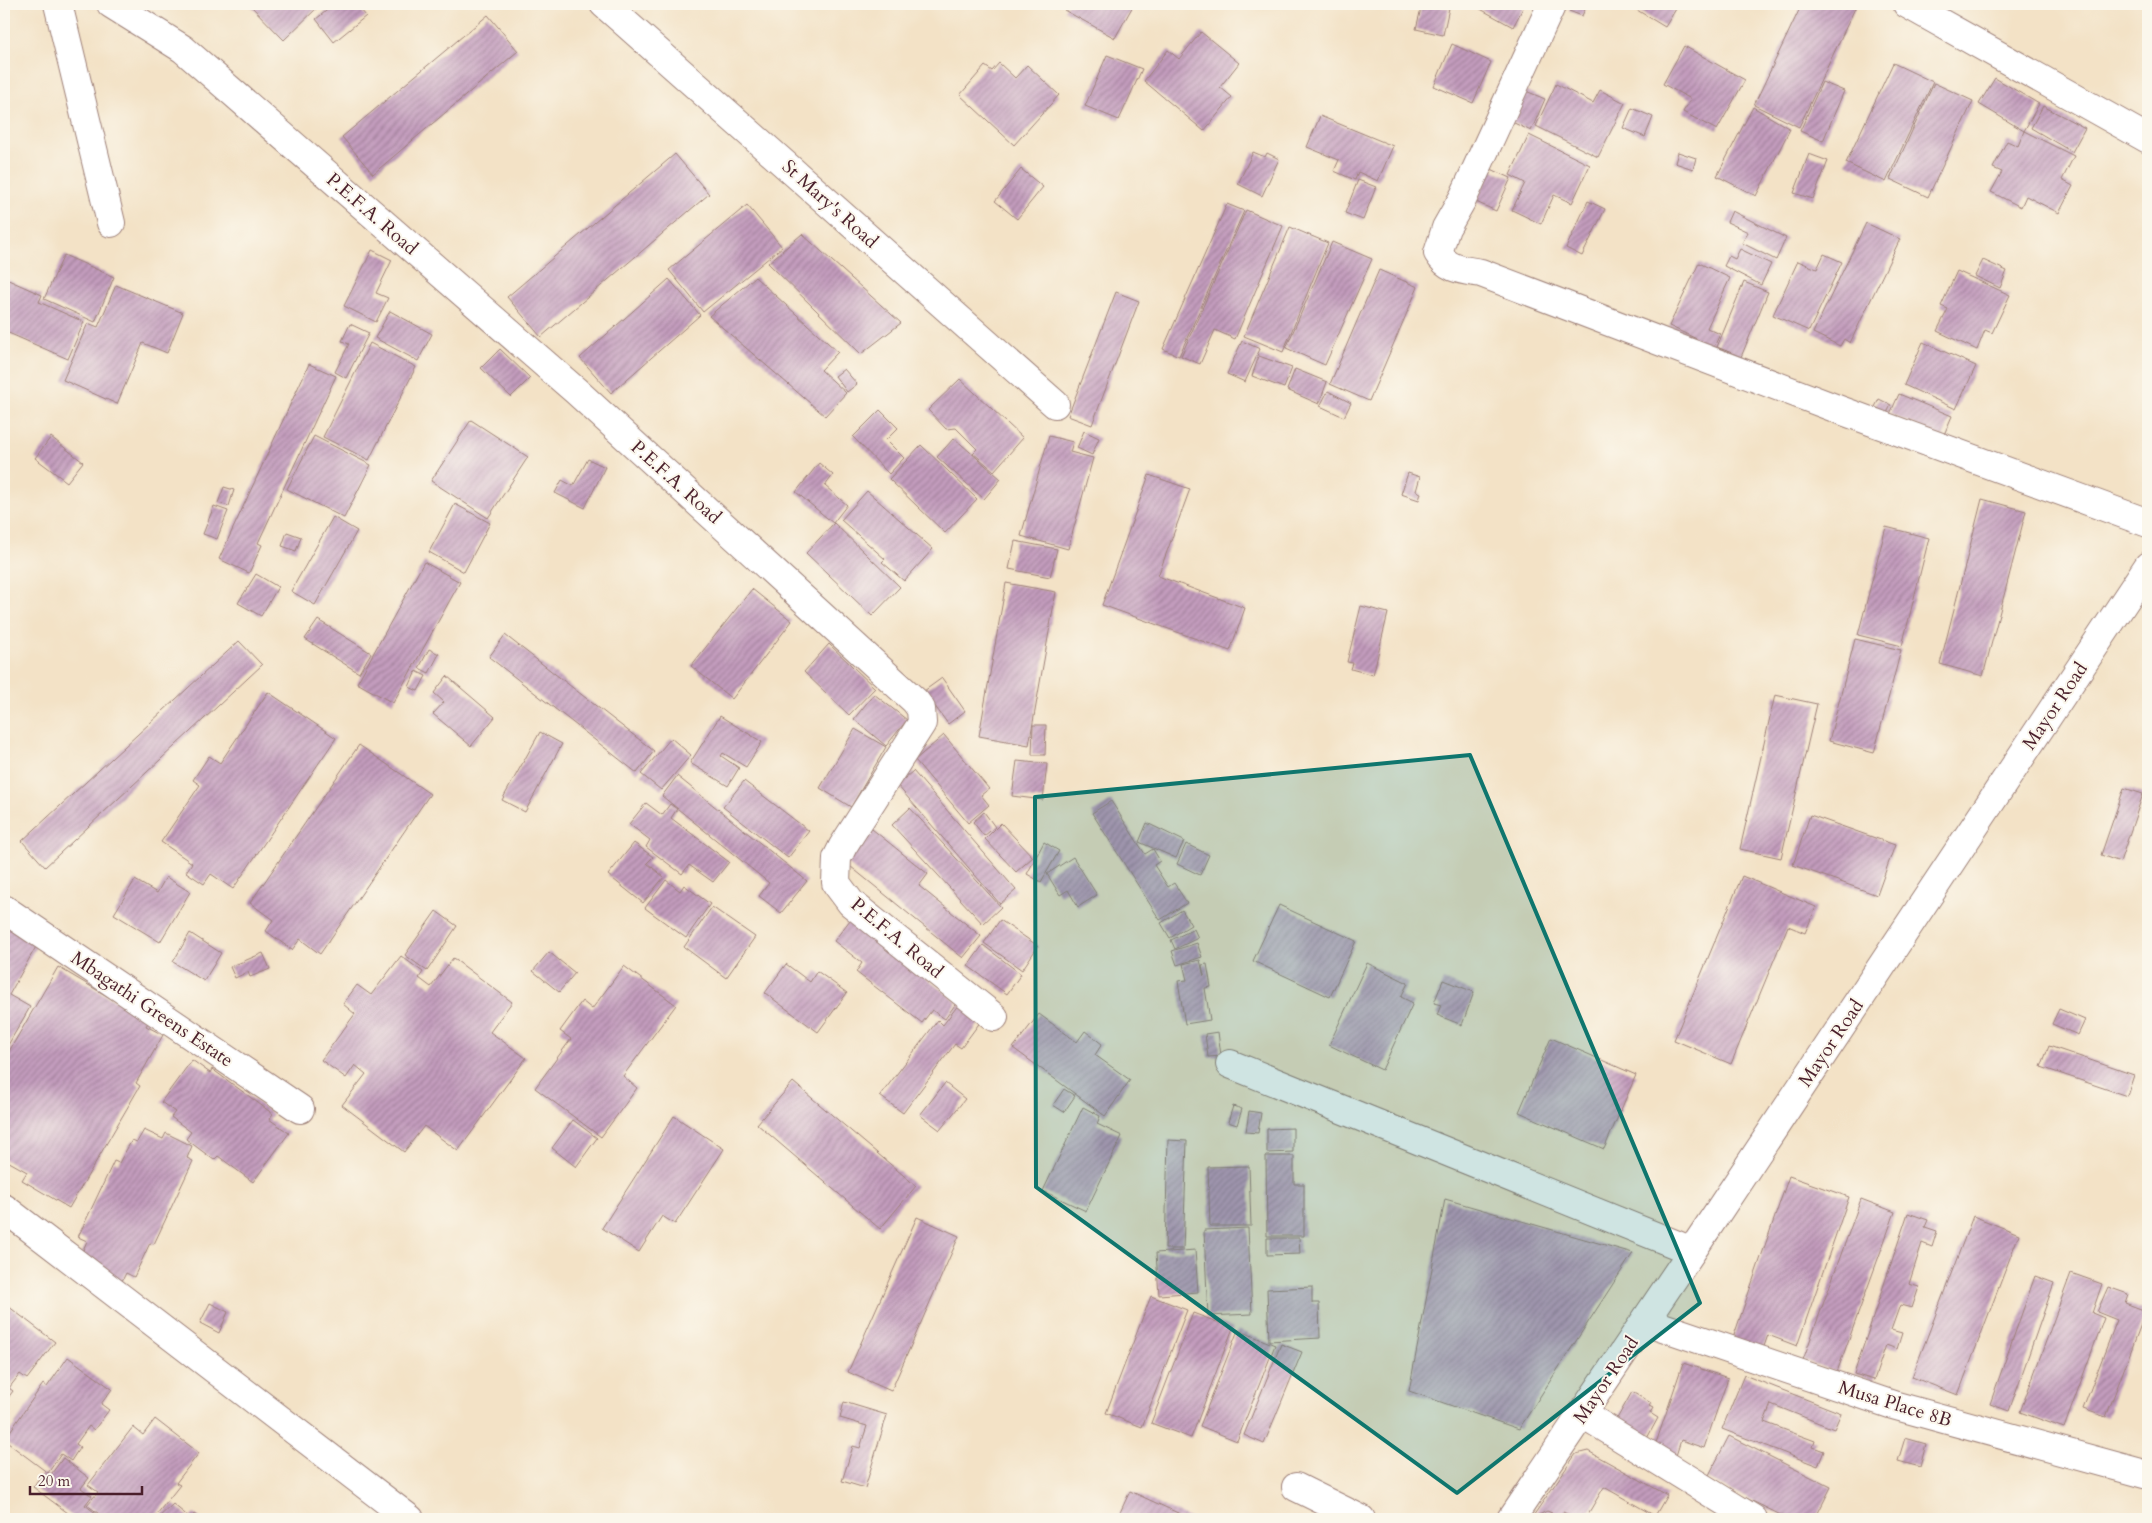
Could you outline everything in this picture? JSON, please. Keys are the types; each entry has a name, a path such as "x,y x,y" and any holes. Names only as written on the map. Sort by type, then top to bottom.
{"street":[{"path":"58,4 111,223"},
{"name":"P.E.F.A. Road","path":"111,4 183,50 205,69 576,391 915,701 921,709 922,723 843,846 837,858 836,883 851,902 994,1018"},
{"name":"St Mary's Road","path":"604,4 1055,404"},
{"path":"1552,4 1463,198 1446,228 1438,253 1444,262 1454,268 1481,273 1840,410 2148,523"},
{"path":"1907,4 2148,139"},
{"name":"Mayor Road","path":"1511,1519 1692,1251 2148,566"},
{"name":"Mbagathi Greens Estate","path":"4,909 300,1108"},
{"path":"1230,1064 1692,1251"},
{"path":"4,1208 410,1519"},
{"name":"Musa Place 8B","path":"1645,1321 1893,1405 2148,1475"},
{"path":"1583,1414 1753,1519"},
{"path":"1296,1487 1361,1519"}],"highlighted area":[{"path":"1470,755 1700,1303 1457,1493 1036,1187 1035,797"}],"building":[{"path":"249,4 321,4 284,40"},
{"path":"335,4 356,4 366,16 334,42 316,19"},
{"path":"366,4 381,4 372,11"},
{"path":"1068,4 1134,4 1115,38 1064,10"},
{"path":"1422,4 1449,8 1443,35 1416,29"},
{"path":"1477,4 1525,4 1513,27 1475,6"},
{"path":"1571,4 1587,4 1582,16 1569,11"},
{"path":"1641,4 1679,4 1665,27 1637,10"},
{"path":"1802,4 1857,4 1799,127 1754,105"},
{"path":"488,15 518,51 373,174 342,137"},
{"path":"1201,32 1239,63 1220,87 1232,97 1204,131 1144,81 1168,50 1179,59"},
{"path":"1452,44 1491,62 1473,103 1434,86"},
{"path":"1684,46 1745,80 1717,130 1683,112 1691,99 1663,84"},
{"path":"1107,55 1142,69 1119,120 1085,106"},
{"path":"999,63 1015,78 1027,65 1059,95 1014,145 960,95 985,66 992,71"},
{"path":"1893,63 1933,82 1886,182 1846,163"},
{"path":"1995,78 2039,104 2024,131 1979,104"},
{"path":"1822,82 1844,91 1823,141 1800,131"},
{"path":"1934,83 1973,101 1928,197 1890,179"},
{"path":"1556,84 1593,103 1600,90 1625,103 1598,157 1536,126"},
{"path":"1526,91 1545,99 1531,131 1512,122"},
{"path":"2043,106 2085,128 2072,152 2031,128"},
{"path":"1753,107 1790,129 1756,196 1717,176"},
{"path":"1632,108 1653,117 1645,137 1623,128"},
{"path":"1320,116 1393,146 1378,181 1358,172 1355,180 1334,171 1339,160 1307,147"},
{"path":"2024,131 2074,156 2062,180 2073,186 2059,213 2026,196 2021,207 1991,192 2002,172 1993,168 2007,141 2018,146"},
{"path":"1529,135 1590,165 1572,203 1554,195 1541,224 1512,210 1525,183 1510,175"},
{"path":"1253,152 1265,157 1267,153 1279,159 1262,196 1238,184"},
{"path":"1678,152 1696,158 1693,169 1675,163"},
{"path":"675,154 709,194 541,337 507,297"},
{"path":"1809,154 1828,161 1813,199 1794,193"},
{"path":"1021,169 1043,187 1017,219 995,201"},
{"path":"1491,169 1511,178 1496,211 1476,202"},
{"path":"1358,180 1376,187 1363,220 1345,213"},
{"path":"1588,201 1605,209 1582,256 1566,248"},
{"path":"1227,204 1244,211 1179,356 1163,349"},
{"path":"747,205 782,247 703,312 669,270"},
{"path":"1246,210 1283,226 1235,339 1215,330 1200,364 1181,356"},
{"path":"1732,211 1786,238 1776,260 1742,243 1748,232 1727,222"},
{"path":"1866,223 1900,239 1850,343 1844,339 1840,346 1813,333"},
{"path":"1290,227 1328,243 1283,352 1244,336"},
{"path":"802,234 901,323 861,354 768,263"},
{"path":"1332,242 1372,259 1325,365 1286,348"},
{"path":"1740,249 1771,264 1761,285 1724,266 1729,256 1735,259"},
{"path":"372,250 392,260 376,293 388,298 376,322 344,306"},
{"path":"1824,254 1842,262 1809,331 1773,315 1798,261 1817,269"},
{"path":"64,255 114,277 95,322 44,299"},
{"path":"1983,260 2007,271 2000,288 1975,276"},
{"path":"1699,263 1730,278 1707,328 1720,334 1713,349 1669,326"},
{"path":"1379,270 1418,287 1369,401 1330,384"},
{"path":"1957,271 2010,295 1992,333 1985,330 1977,350 1937,331 1948,309 1941,306"},
{"path":"755,277 838,352 821,370 846,393 825,416 709,316"},
{"path":"4,278 42,295 39,302 84,322 68,359 4,331"},
{"path":"669,279 700,315 611,393 580,358"},
{"path":"1744,282 1768,292 1741,357 1717,347"},
{"path":"116,285 183,313 167,353 143,343 117,404 63,380 88,323 98,327"},
{"path":"1116,292 1139,301 1092,425 1068,416"},
{"path":"390,311 432,334 418,361 375,338"},
{"path":"350,324 369,333 346,378 335,372 349,344 342,341"},
{"path":"1242,341 1260,349 1245,382 1227,374"},
{"path":"1923,342 1976,366 1956,409 1904,385"},
{"path":"370,343 416,367 369,460 323,437"},
{"path":"500,349 530,378 511,397 481,368"},
{"path":"1259,356 1292,368 1284,388 1252,376"},
{"path":"309,364 336,376 258,543 262,545 249,573 219,559"},
{"path":"844,369 857,384 847,392 835,376"},
{"path":"1295,369 1327,382 1319,404 1287,390"},
{"path":"960,379 1023,438 994,471 973,453 977,449 956,428 946,429 928,410"},
{"path":"1328,391 1351,403 1344,417 1320,406"},
{"path":"1899,394 1952,416 1943,437 1890,414"},
{"path":"1879,399 1891,405 1887,413 1875,407"},
{"path":"880,410 898,428 886,440 904,458 889,474 853,437"},
{"path":"471,420 528,457 488,518 431,481"},
{"path":"1084,431 1099,438 1092,455 1077,448"},
{"path":"314,436 371,465 344,518 287,489"},
{"path":"1049,436 1073,442 1070,452 1093,458 1068,549 1021,536"},
{"path":"51,437 83,462 67,482 35,458"},
{"path":"954,438 1001,479 984,499 937,457"},
{"path":"921,445 977,499 945,533 889,479"},
{"path":"588,459 605,467 585,508 555,493 562,480 573,486"},
{"path":"819,463 833,475 825,486 847,505 833,523 796,492"},
{"path":"1408,473 1420,477 1416,491 1421,493 1419,500 1401,494"},
{"path":"1149,475 1190,489 1158,576 1245,608 1230,651 1102,605"},
{"path":"224,487 234,490 229,506 218,503"},
{"path":"867,491 933,549 904,581 882,562 885,559 841,520"},
{"path":"1982,499 2026,511 1983,676 1940,664"},
{"path":"455,504 490,523 464,572 429,552"},
{"path":"214,506 228,511 217,539 203,534"},
{"path":"333,517 357,531 315,605 291,591"},
{"path":"834,523 900,587 872,616 806,553"},
{"path":"1886,527 1929,538 1902,646 1858,635"},
{"path":"287,532 301,537 296,551 282,546"},
{"path":"1015,541 1057,549 1050,577 1009,569"},
{"path":"424,562 460,582 393,703 357,683"},
{"path":"256,574 278,587 261,616 238,603"},
{"path":"1006,583 1056,592 1029,745 979,736"},
{"path":"752,589 792,621 732,699 691,666"},
{"path":"1361,606 1388,613 1373,675 1351,669 1353,663 1347,662"},
{"path":"318,620 371,653 359,673 305,639"},
{"path":"505,635 654,751 637,773 489,657"},
{"path":"1855,639 1901,650 1874,753 1829,741"},
{"path":"239,641 262,665 45,867 22,841"},
{"path":"829,644 875,688 849,715 804,672"},
{"path":"429,649 439,654 429,673 419,668"},
{"path":"416,671 426,676 418,691 409,687"},
{"path":"447,676 495,717 471,746 433,714 444,702 434,693"},
{"path":"942,678 965,711 948,724 924,691"},
{"path":"268,692 336,738 233,889 211,874 204,884 186,872 192,863 161,842 200,785 193,780 209,756 220,763"},
{"path":"874,694 907,720 886,746 854,719"},
{"path":"1775,695 1817,704 1781,858 1740,849"},
{"path":"720,716 762,742 746,767 723,753 721,756 739,768 728,786 690,763"},
{"path":"1033,725 1046,725 1045,755 1032,755"},
{"path":"855,729 886,747 851,807 820,788"},
{"path":"540,732 562,744 525,812 502,800"},
{"path":"944,735 989,789 981,795 989,805 968,823 915,760"},
{"path":"671,738 691,755 661,790 641,774"},
{"path":"359,745 430,794 320,954 300,939 292,950 266,931 273,920 250,903"},
{"path":"1017,761 1047,764 1043,800 1012,796"},
{"path":"913,771 1016,890 1000,904 897,785"},
{"path":"677,776 807,881 781,913 759,896 769,883 662,796"},
{"path":"744,781 809,831 788,858 723,807"},
{"path":"2124,788 2143,794 2120,862 2101,855"},
{"path":"1111,801 1145,854 1153,849 1160,861 1154,865 1168,887 1174,883 1187,903 1160,920 1092,813"},
{"path":"646,803 662,815 670,804 677,809 671,818 729,862 713,882 689,865 682,874 646,847 650,840 629,824"},
{"path":"910,808 1001,907 983,924 892,825"},
{"path":"984,812 995,827 984,836 973,822"},
{"path":"1810,815 1895,845 1877,895 1793,865"},
{"path":"1001,823 1033,857 1016,872 985,839"},
{"path":"1147,823 1184,841 1176,858 1139,842"},
{"path":"872,829 928,874 919,886 981,936 963,958 845,862"},
{"path":"1044,842 1059,851 1041,882 1027,874"},
{"path":"634,843 653,857 647,863 664,877 643,903 608,875"},
{"path":"1186,844 1209,855 1200,875 1177,864"},
{"path":"1073,857 1097,895 1078,907 1068,890 1060,895 1047,874"},
{"path":"1742,876 1816,907 1805,933 1788,926 1731,1064 1674,1040"},
{"path":"166,877 190,892 160,942 114,914 135,880 157,893"},
{"path":"666,880 680,891 684,885 710,904 686,938 645,908"},
{"path":"1279,905 1356,941 1330,997 1253,961"},
{"path":"712,907 755,937 726,978 684,947"},
{"path":"1182,910 1191,925 1170,938 1161,923"},
{"path":"436,911 457,926 427,971 405,955"},
{"path":"850,920 957,1002 945,1019 932,1010 922,1023 856,972 862,963 834,941"},
{"path":"1000,920 1038,946 1022,970 984,943"},
{"path":"4,924 38,943 9,995 30,1007 4,1052"},
{"path":"1194,929 1198,938 1175,949 1171,940"},
{"path":"190,933 221,953 204,981 173,962"},
{"path":"1197,943 1202,957 1177,965 1172,951"},
{"path":"983,945 1021,974 1007,994 968,966"},
{"path":"549,952 575,973 559,992 533,971"},
{"path":"263,953 270,969 250,977 248,972 235,978 230,967"},
{"path":"401,956 423,972 419,978 431,987 453,958 512,1002 490,1032 526,1058 458,1151 424,1126 404,1152 342,1105 366,1074 355,1065 346,1078 321,1060 355,1014 343,1004 357,985 371,995"},
{"path":"1200,960 1204,976 1202,965 1207,964 1211,987 1205,988 1210,1020 1185,1024 1178,981 1187,980 1183,964"},
{"path":"1367,963 1408,983 1401,997 1413,1003 1382,1070 1329,1045"},
{"path":"786,964 810,982 817,971 847,993 818,1032 765,993"},
{"path":"624,966 676,1005 623,1076 637,1088 601,1137 535,1088 571,1039 560,1031 582,1001 592,1009"},
{"path":"58,967 149,1021 146,1026 163,1035 136,1083 140,1086 69,1208 22,1180 27,1172 4,1159 4,1060"},
{"path":"1443,980 1474,992 1462,1025 1437,1015 1441,1005 1434,1003"},
{"path":"959,1004 981,1021 961,1048 955,1044 903,1113 880,1096 938,1020 943,1025"},
{"path":"2059,1009 2085,1020 2078,1035 2052,1024"},
{"path":"1039,1014 1077,1042 1085,1031 1102,1044 1095,1055 1130,1080 1105,1116 1013,1048"},
{"path":"1218,1032 1221,1056 1208,1057 1205,1034"},
{"path":"1551,1038 1636,1075 1604,1149 1519,1112"},
{"path":"2049,1046 2134,1075 2127,1096 2041,1067"},
{"path":"192,1060 210,1073 212,1069 273,1114 269,1119 289,1133 253,1182 218,1156 214,1160 186,1139 191,1132 171,1117 175,1112 161,1102"},
{"path":"793,1082 916,1186 880,1229 757,1124"},
{"path":"945,1083 965,1099 940,1130 920,1115"},
{"path":"1064,1089 1075,1096 1064,1112 1053,1105"},
{"path":"1233,1106 1242,1109 1237,1125 1228,1122"},
{"path":"1083,1107 1100,1116 1097,1124 1122,1136 1086,1211 1043,1191"},
{"path":"1249,1111 1261,1113 1258,1133 1246,1132"},
{"path":"674,1116 724,1149 675,1224 662,1216 639,1252 602,1228"},
{"path":"573,1120 597,1138 576,1167 552,1148"},
{"path":"1293,1128 1293,1152 1267,1153 1267,1129"},
{"path":"144,1130 163,1139 166,1133 192,1146 187,1158 193,1161 154,1244 150,1243 134,1277 126,1273 119,1287 80,1257 87,1241 78,1237 114,1161 119,1163 132,1140 137,1142"},
{"path":"1168,1140 1187,1141 1183,1249 1165,1249"},
{"path":"1266,1156 1294,1156 1294,1184 1304,1184 1304,1236 1267,1236"},
{"path":"1249,1166 1251,1226 1210,1226 1208,1167"},
{"path":"1789,1176 1849,1197 1797,1346 1768,1335 1761,1355 1731,1344"},
{"path":"1445,1199 1633,1253 1519,1429 1409,1391"},
{"path":"1861,1199 1895,1212 1837,1372 1803,1360"},
{"path":"1908,1213 1928,1220 1925,1227 1937,1231 1932,1247 1922,1243 1909,1284 1919,1287 1912,1308 1900,1305 1891,1330 1902,1333 1897,1349 1886,1345 1874,1380 1854,1374"},
{"path":"1973,1216 2019,1234 1958,1395 1912,1377"},
{"path":"917,1217 959,1236 891,1391 848,1372"},
{"path":"1248,1228 1252,1314 1208,1316 1204,1230"},
{"path":"1267,1238 1299,1238 1300,1254 1267,1255"},
{"path":"1195,1250 1198,1292 1159,1295 1156,1253"},
{"path":"2071,1273 2102,1284 2092,1313 2104,1318 2064,1428 2020,1412"},
{"path":"2035,1276 2054,1283 2009,1411 1990,1404"},
{"path":"1312,1287 1312,1303 1319,1303 1320,1338 1269,1341 1267,1289"},
{"path":"2108,1287 2128,1294 2125,1303 2146,1311 2106,1417 2083,1409 2117,1320 2097,1312"},
{"path":"1151,1296 1187,1310 1142,1427 1106,1413"},
{"path":"4,1303 55,1342 27,1379 20,1374 9,1388 13,1391 4,1403"},
{"path":"210,1303 228,1312 219,1333 200,1323"},
{"path":"1193,1313 1233,1328 1191,1438 1151,1423"},
{"path":"1238,1330 1275,1345 1237,1441 1200,1426"},
{"path":"1281,1344 1302,1352 1264,1444 1244,1435"},
{"path":"68,1357 112,1389 101,1404 109,1410 94,1430 89,1426 76,1444 80,1447 71,1461 61,1454 48,1473 4,1440 43,1384 47,1387"},
{"path":"1683,1363 1728,1378 1704,1448 1681,1440 1675,1459 1653,1452"},
{"path":"1744,1375 1841,1413 1834,1429 1771,1404 1764,1422 1815,1441 1813,1447 1824,1451 1818,1466 1722,1429"},
{"path":"1632,1392 1651,1403 1649,1406 1653,1408 1650,1413 1658,1418 1645,1442 1614,1424"},
{"path":"844,1402 887,1415 865,1488 842,1481 853,1446 860,1448 867,1426 840,1418"},
{"path":"155,1419 199,1453 176,1483 180,1485 153,1519 106,1519 87,1505 98,1492 88,1485 133,1427 143,1435"},
{"path":"1729,1436 1831,1487 1815,1519 1789,1519 1707,1479"},
{"path":"1905,1438 1926,1444 1920,1467 1898,1461"},
{"path":"1588,1451 1667,1495 1655,1516 1604,1487 1585,1519 1577,1519 1563,1512 1559,1516 1547,1511 1531,1519 1576,1454"},
{"path":"63,1458 89,1478 81,1488 92,1496 85,1505 98,1515 94,1519 76,1519 33,1487 43,1473 49,1477"},
{"path":"1130,1491 1191,1519 1117,1519"},
{"path":"173,1504 190,1518 194,1514 201,1519 157,1519"}]}
